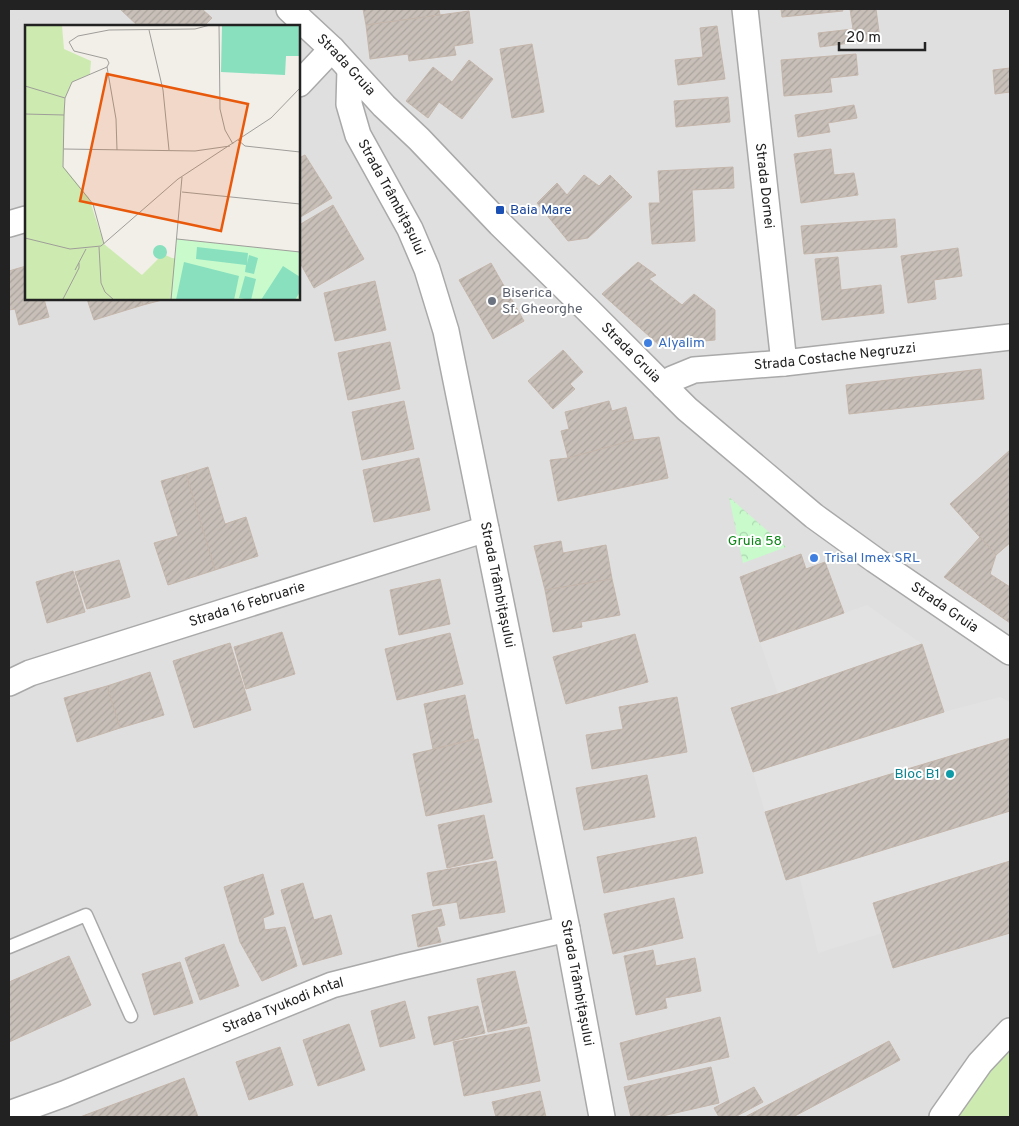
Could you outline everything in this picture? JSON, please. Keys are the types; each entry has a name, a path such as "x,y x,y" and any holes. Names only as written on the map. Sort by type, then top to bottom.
{"street":[{"name":"Strada Dornei","path":"745,9 784,363"},
{"name":"Strada Gruia","path":"297,12 384,106 687,409 814,516 1010,652"},
{"path":"300,83 332,48"},
{"name":"Strada Trâmbițașului","path":"350,69 349,104 358,135 410,229 427,268 443,322 567,929 602,1117"},
{"path":"9,224 25,219"},
{"name":"Strada Costache Negruzzi","path":"664,386 672,379 694,370 784,363 1010,338"},
{"name":"Strada 16 Februarie","path":"9,683 30,673 486,529"},
{"name":"Strada Tyukodi Antal","path":"9,1114 64,1094 332,985 567,929"},
{"path":"942,1117 980,1063 1010,1031"}],"lane":[{"path":"9,947 86,915 131,1016"}],"shaded area":[{"path":"9,9 1010,9 1010,1045 935,1117 9,1117"},
{"path":"867,605 922,644 778,694 760,642"},
{"path":"1000,697 1010,702 1010,738 765,812 753,772 944,712"},
{"path":"1010,811 1010,861 874,903 882,933 818,953 799,875"}],"green space":[{"name":"Gruia 58","path":"729,497 786,547 743,563"},
{"path":"1010,1045 1010,1117 935,1117"}],"building":[{"path":"120,9 202,9 212,18 205,25 137,25"},
{"path":"363,9 439,9 440,15 366,25"},
{"path":"781,9 842,9 843,11 782,17"},
{"path":"850,9 876,9 880,39 820,47 818,33 853,29"},
{"path":"469,11 473,43 454,46 456,55 409,61 408,54 370,59 366,25"},
{"path":"717,26 725,79 678,85 675,60 703,57 700,28"},
{"path":"532,44 544,112 512,118 500,49"},
{"path":"856,54 858,75 830,78 832,92 784,96 781,60"},
{"path":"469,60 493,79 462,119 439,102 428,118 406,101 433,67 452,82"},
{"path":"1010,68 1010,92 995,94 993,70"},
{"path":"728,97 730,122 676,127 674,101"},
{"path":"854,105 857,118 828,123 830,132 798,137 795,115"},
{"path":"831,149 834,175 854,173 858,195 801,203 794,154"},
{"path":"305,155 332,198 300,217 300,158"},
{"path":"733,167 734,188 692,190 695,241 652,244 649,203 660,203 658,171"},
{"path":"584,175 599,186 610,175 632,197 588,238 568,241 537,203 557,183 567,195"},
{"path":"333,205 364,259 314,288 300,263 300,224"},
{"path":"895,219 897,247 804,254 801,226"},
{"path":"958,248 962,276 934,280 936,299 908,303 901,256"},
{"path":"838,257 841,290 881,285 884,313 822,320 815,259"},
{"path":"638,262 656,275 649,279 682,305 694,294 715,310 715,340 659,345 602,294"},
{"name":"Biserica Sf. Gheorghe","path":"491,263 524,321 493,339 459,280"},
{"path":"25,266 25,300 44,300 49,317 19,325 15,309 9,310 9,271"},
{"path":"375,281 386,330 335,341 324,293"},
{"path":"87,300 141,300 143,305 94,320"},
{"path":"141,300 162,300 143,305"},
{"path":"390,342 400,389 348,400 338,353"},
{"path":"563,350 583,372 570,384 575,389 553,409 528,381"},
{"path":"981,369 984,399 849,414 846,385"},
{"path":"404,401 414,449 362,460 352,412"},
{"path":"609,401 612,411 626,407 634,440 568,458 561,431 569,429 565,412"},
{"path":"659,437 668,478 558,501 550,460 568,458 634,440"},
{"path":"1010,450 1010,543 996,555 950,504"},
{"path":"419,458 430,510 374,522 363,470"},
{"path":"208,467 225,524 246,517 258,556 215,570 186,474"},
{"path":"186,474 215,570 168,585 154,543 178,536 161,481"},
{"path":"980,537 996,555 990,574 1010,587 1010,623 944,577"},
{"path":"561,541 563,553 606,545 612,579 545,590 534,546"},
{"path":"801,554 806,569 825,562 844,613 760,642 740,577"},
{"path":"119,560 130,597 87,609 75,572"},
{"path":"73,571 85,612 47,623 36,582"},
{"path":"440,579 450,624 399,635 390,590"},
{"path":"612,579 620,615 581,622 582,627 553,632 545,590"},
{"path":"282,632 295,674 246,689 234,647"},
{"path":"450,633 463,684 397,700 385,649"},
{"path":"635,634 648,682 566,704 553,657"},
{"path":"230,643 251,710 194,728 173,661"},
{"path":"922,644 944,712 753,772 731,708 778,694"},
{"path":"150,672 164,715 120,728 107,686"},
{"path":"107,686 120,728 77,742 64,698"},
{"path":"465,695 474,739 433,749 424,704"},
{"path":"677,697 687,752 592,769 586,735 623,729 619,707"},
{"name":"Bloc B1","path":"1010,738 1010,811 786,880 765,812"},
{"path":"478,739 492,802 426,816 413,754"},
{"path":"647,775 655,817 584,830 576,788"},
{"path":"484,815 493,858 447,868 438,825"},
{"path":"696,837 703,873 604,893 597,857"},
{"path":"496,861 505,912 460,919 457,902 433,906 427,873"},
{"path":"1010,861 1010,933 893,968 873,903"},
{"path":"263,874 274,914 263,918 265,930 285,927 297,966 262,981 240,942 224,887"},
{"path":"303,883 314,920 331,915 342,954 303,965 281,890"},
{"path":"674,898 683,938 613,954 604,914"},
{"path":"441,909 445,925 437,927 441,942 418,947 412,915"},
{"path":"224,944 239,986 200,1000 185,958"},
{"path":"653,950 656,966 695,958 701,991 665,998 667,1008 636,1015 624,956"},
{"path":"69,956 91,1005 9,1042 9,982"},
{"path":"180,962 193,1003 154,1015 142,974"},
{"path":"515,971 527,1023 488,1032 477,979"},
{"path":"405,1001 415,1038 380,1047 371,1011"},
{"path":"478,1006 485,1033 434,1045 428,1017"},
{"path":"720,1017 729,1057 628,1080 620,1043"},
{"path":"349,1024 365,1070 318,1086 303,1040"},
{"path":"529,1027 540,1081 464,1096 453,1042"},
{"path":"889,1041 900,1060 793,1117 745,1117"},
{"path":"280,1047 293,1085 249,1100 236,1062"},
{"path":"711,1067 719,1103 658,1117 631,1117 624,1087"},
{"path":"184,1078 198,1117 80,1117"},
{"path":"754,1087 763,1102 735,1117 719,1117 714,1108"},
{"path":"540,1091 546,1117 496,1117 492,1102"}],"place":[{"name":"Baia Mare","path":"500,210"},
{"name":"Biserica Sf. Gheorghe","path":"492,301"},
{"name":"Alyalim","path":"648,343"},
{"name":"Trisal Imex SRL","path":"814,558"},
{"name":"Bloc B1","path":"950,774"}]}
